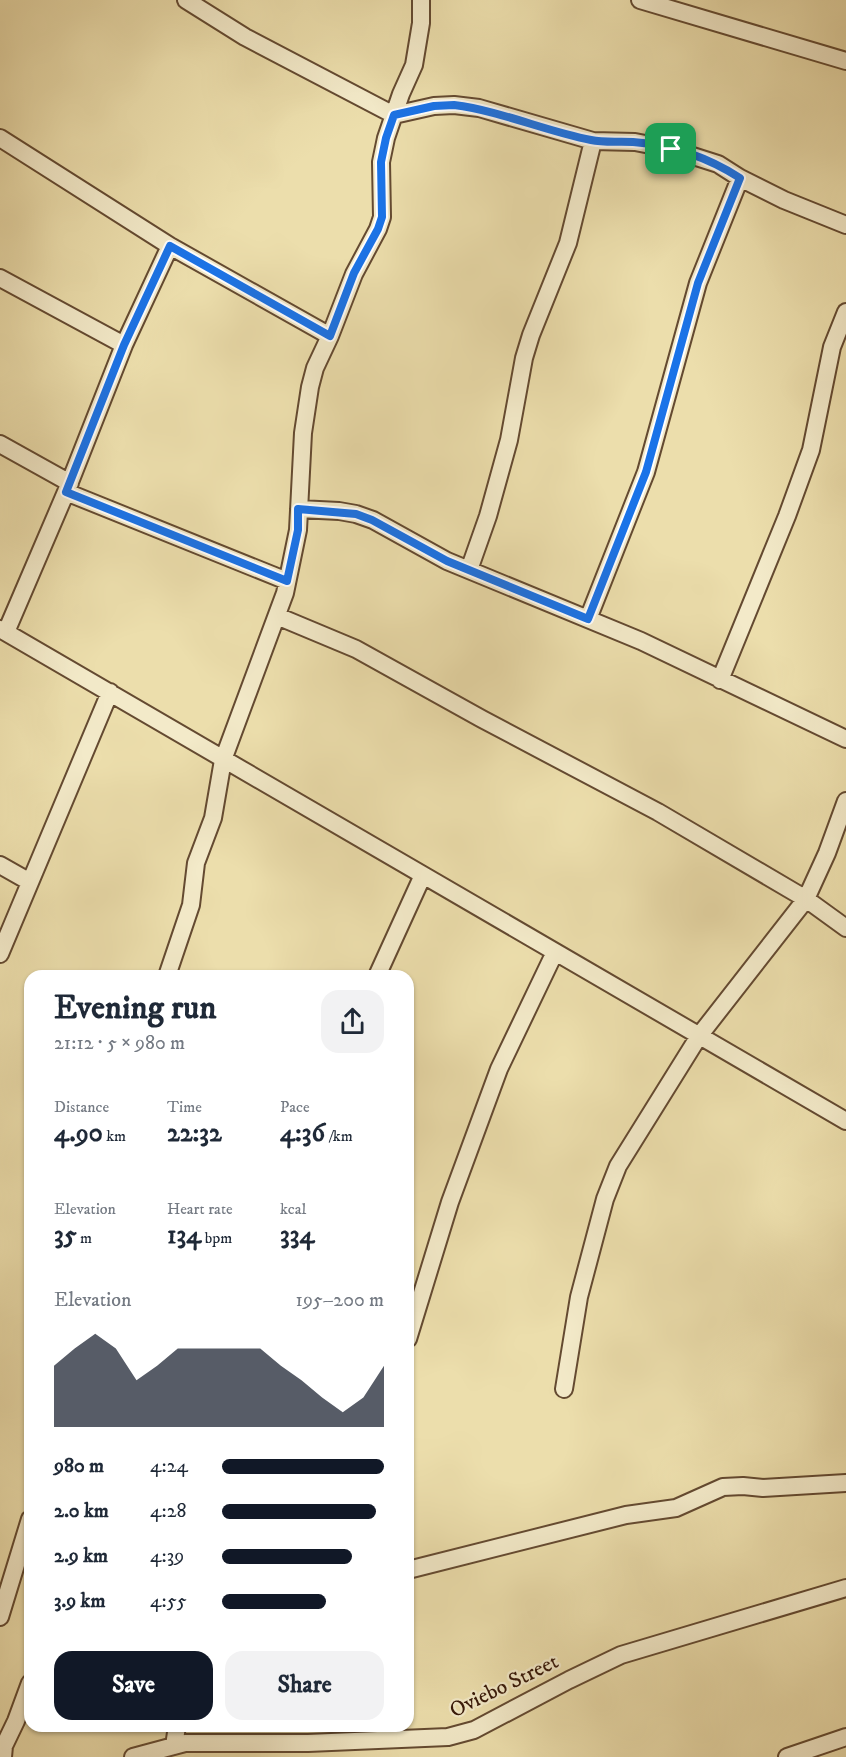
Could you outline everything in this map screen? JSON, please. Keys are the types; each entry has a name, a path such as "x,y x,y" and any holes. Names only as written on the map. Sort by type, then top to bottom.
{"street":[{"path":"186,0 245,38 394,115 434,106 454,105 479,108 593,141 635,142 671,149 718,164 784,200 846,225"},
{"path":"168,970 191,905 196,863 213,818 223,760 277,616 287,581 298,530 303,433 315,368 354,273 382,217 381,162 386,138 414,65 421,23 421,0"},
{"path":"640,0 846,61"},
{"path":"0,138 170,246 330,336"},
{"path":"469,570 488,516 509,440 524,358 568,243 593,141"},
{"path":"588,619 646,472 698,283 740,178"},
{"path":"170,246 124,345 68,487 3,630 846,1121"},
{"path":"0,278 124,345"},
{"path":"720,680 787,516 811,450 832,347 846,312"},
{"path":"0,444 68,487 287,581"},
{"path":"298,509 356,514 372,520 447,561 641,642 846,739"},
{"path":"277,616 356,649 658,812 806,899 846,928"},
{"path":"0,954 110,693"},
{"path":"564,1389 579,1297 605,1199 618,1166 699,1036 806,899 827,853 846,801"},
{"path":"0,866 30,882"},
{"path":"380,970 423,875"},
{"path":"414,1319 450,1202 499,1069 555,952"},
{"path":"414,1568 626,1515 676,1508 723,1487 763,1488 846,1483"},
{"path":"0,1617 24,1542"},
{"name":"Oviebo Street","path":"133,1757 174,1746 205,1742 308,1743 448,1737 474,1730 568,1680 621,1655 846,1588"},
{"path":"3,1757 4,1746 24,1699"},
{"path":"174,1746 176,1732"},
{"path":"787,1757 846,1737"}],"route":[{"path":"454,105 479,108 593,141 635,142 671,149 718,164 740,178 698,283 646,472 588,619 447,561 372,520 356,514 298,509 298,530 287,581 66,492 124,345 170,246 330,336 354,273 382,217 381,162 394,115 434,106 454,105"}]}
